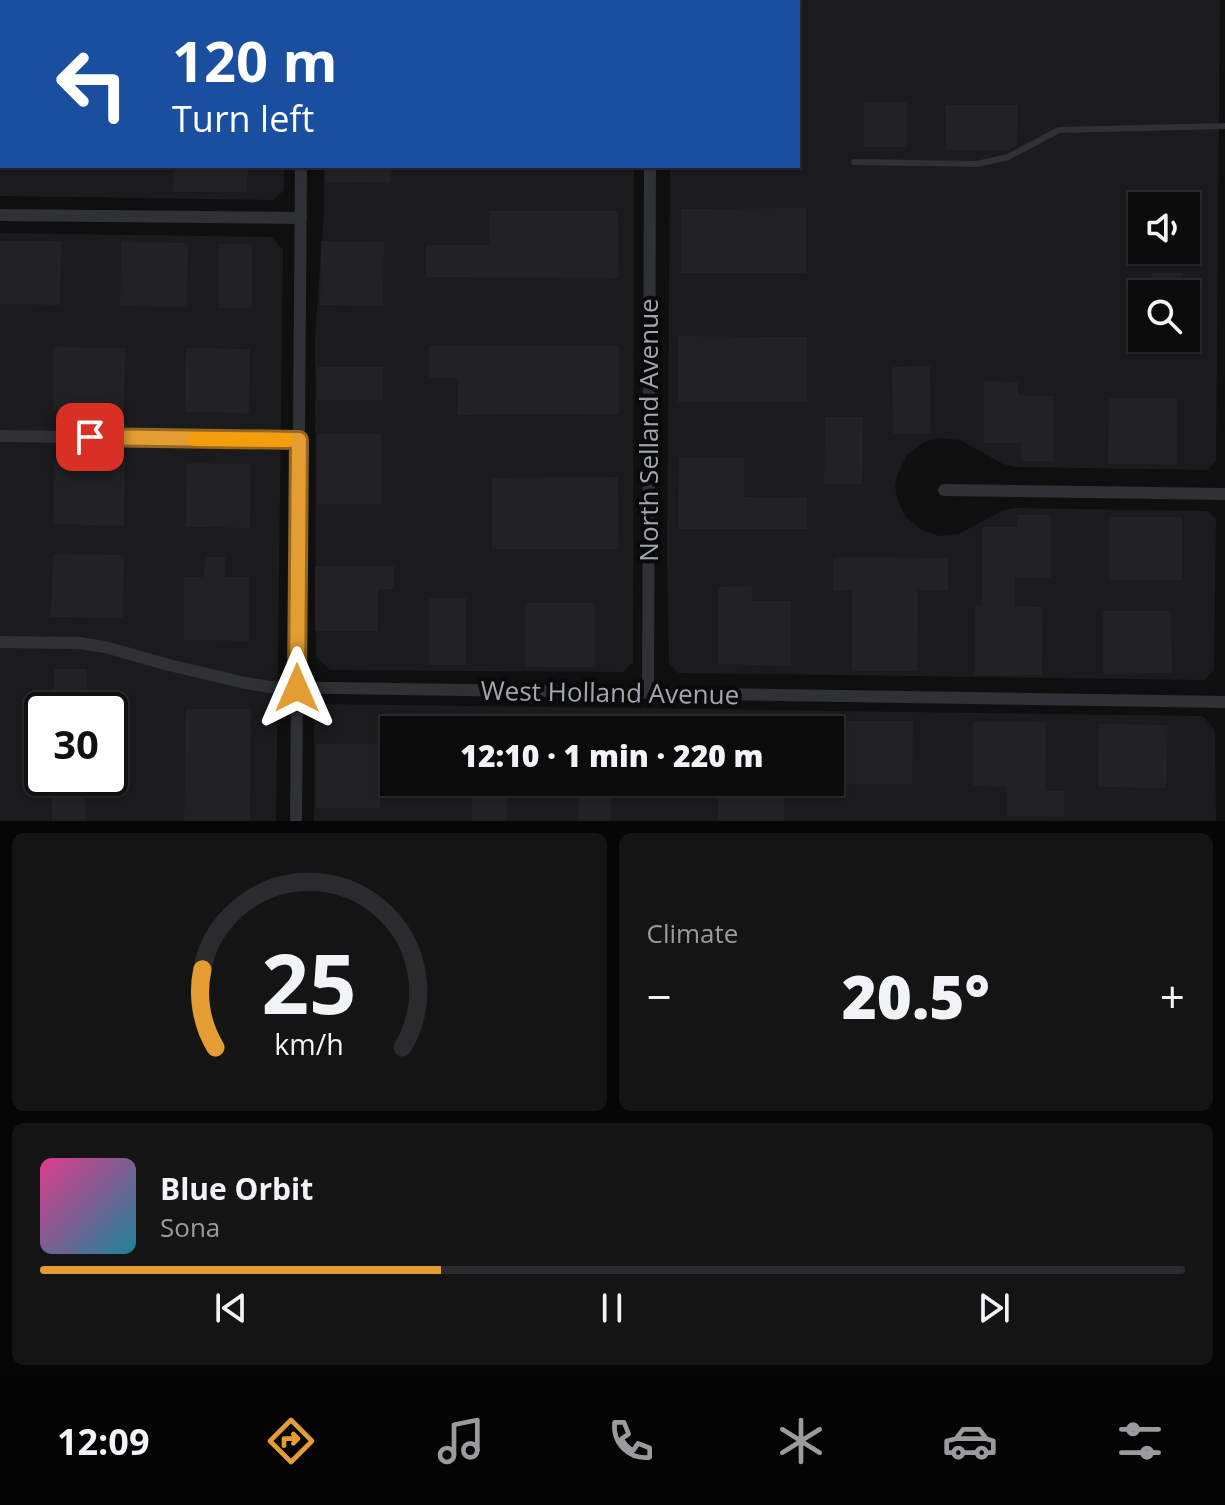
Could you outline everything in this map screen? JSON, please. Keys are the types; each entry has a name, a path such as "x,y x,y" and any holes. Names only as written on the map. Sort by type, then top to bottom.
{"street":[{"path":"296,821 301,168"},
{"name":"North Selland Avenue","path":"648,693 650,168"},
{"path":"0,215 301,218"},
{"path":"0,436 299,440"},
{"path":"944,490 1225,494"},
{"name":"West Holland Avenue","path":"0,642 79,643 105,647 270,687 1225,702"}],"lane":[{"path":"854,162 977,164 1008,157 1059,130 1225,126"}],"shaded area":[{"path":"800,0 1220,0 1216,461 1207,470 1015,467 1003,464 960,440 938,438 924,442 907,455 895,486 905,516 920,529 939,536 959,534 1003,510 1015,508 1207,511 1216,519 1214,670 1205,680 678,673 669,663 670,168 800,168"},
{"path":"0,168 284,168 284,190 274,200 0,196"},
{"path":"324,168 634,168 633,662 623,672 330,670 316,657 315,337"},
{"path":"0,233 272,237 283,250 276,821 0,821"},
{"path":"324,704 1203,716 1215,731 1216,821 314,821 314,719"}],"building":[{"path":"864,102 907,102 907,147 864,147"},
{"path":"946,105 1018,105 1017,145 1009,150 946,150"},
{"path":"173,168 248,168 247,192 173,192"},
{"path":"326,168 390,168 390,183 326,182"},
{"path":"806,208 806,273 681,273 681,209"},
{"path":"489,211 618,211 619,278 426,277 426,245 489,245"},
{"path":"0,241 61,241 60,305 0,304"},
{"path":"321,241 384,242 383,306 320,305"},
{"path":"121,242 188,243 187,307 120,306"},
{"path":"219,244 252,244 252,308 219,308"},
{"path":"1152,273 1183,273 1183,280 1152,280"},
{"path":"678,336 807,337 807,402 678,402"},
{"path":"429,346 619,346 619,414 458,415 458,378 429,378"},
{"path":"53,347 125,348 124,411 53,410"},
{"path":"186,348 250,349 249,413 185,412"},
{"path":"930,366 931,434 893,434 892,367"},
{"path":"317,367 383,367 383,400 317,400"},
{"path":"984,381 1018,382 1018,395 1053,396 1053,461 1021,461 1021,443 984,443"},
{"path":"1109,398 1177,398 1177,464 1108,464"},
{"path":"825,417 863,417 862,484 824,484"},
{"path":"317,434 381,434 381,504 317,504"},
{"path":"679,458 744,458 744,497 807,498 807,529 678,529"},
{"path":"54,461 125,462 124,526 53,524"},
{"path":"187,463 251,464 250,528 186,527"},
{"path":"618,477 619,549 492,549 492,478"},
{"path":"1017,515 1051,515 1051,578 1015,578 1015,606 1043,607 1042,675 975,675 975,606 982,606 982,527 1017,527"},
{"path":"1109,517 1182,517 1182,580 1109,580"},
{"path":"53,554 124,555 123,618 51,617"},
{"path":"205,557 225,557 225,577 249,577 249,641 184,640 184,577 204,577"},
{"path":"833,557 948,558 948,590 918,590 917,671 852,671 852,590 833,590"},
{"path":"315,566 394,566 394,589 378,589 378,631 315,631"},
{"path":"752,586 752,601 791,601 791,666 718,664 718,587"},
{"path":"429,598 466,598 466,665 429,665"},
{"path":"525,603 595,603 595,667 525,667"},
{"path":"1103,611 1171,611 1172,673 1103,674"},
{"path":"54,669 87,669 87,692 54,692"},
{"path":"186,709 251,709 250,821 184,821"},
{"path":"846,721 913,721 912,784 846,784"},
{"path":"973,722 1046,722 1045,791 1064,791 1064,817 1007,816 1007,787 973,786"},
{"path":"1099,724 1168,725 1166,788 1098,787"},
{"path":"316,744 380,744 380,808 316,808"},
{"path":"52,796 85,796 85,821 52,821"},
{"path":"472,796 507,796 507,821 472,821"},
{"path":"578,796 611,796 611,821 579,821"},
{"path":"718,796 784,796 784,821 718,821"}],"slow traffic":[{"path":"195,439 286,440"}],"route":[{"path":"90,437 299,440 297,688"}]}
